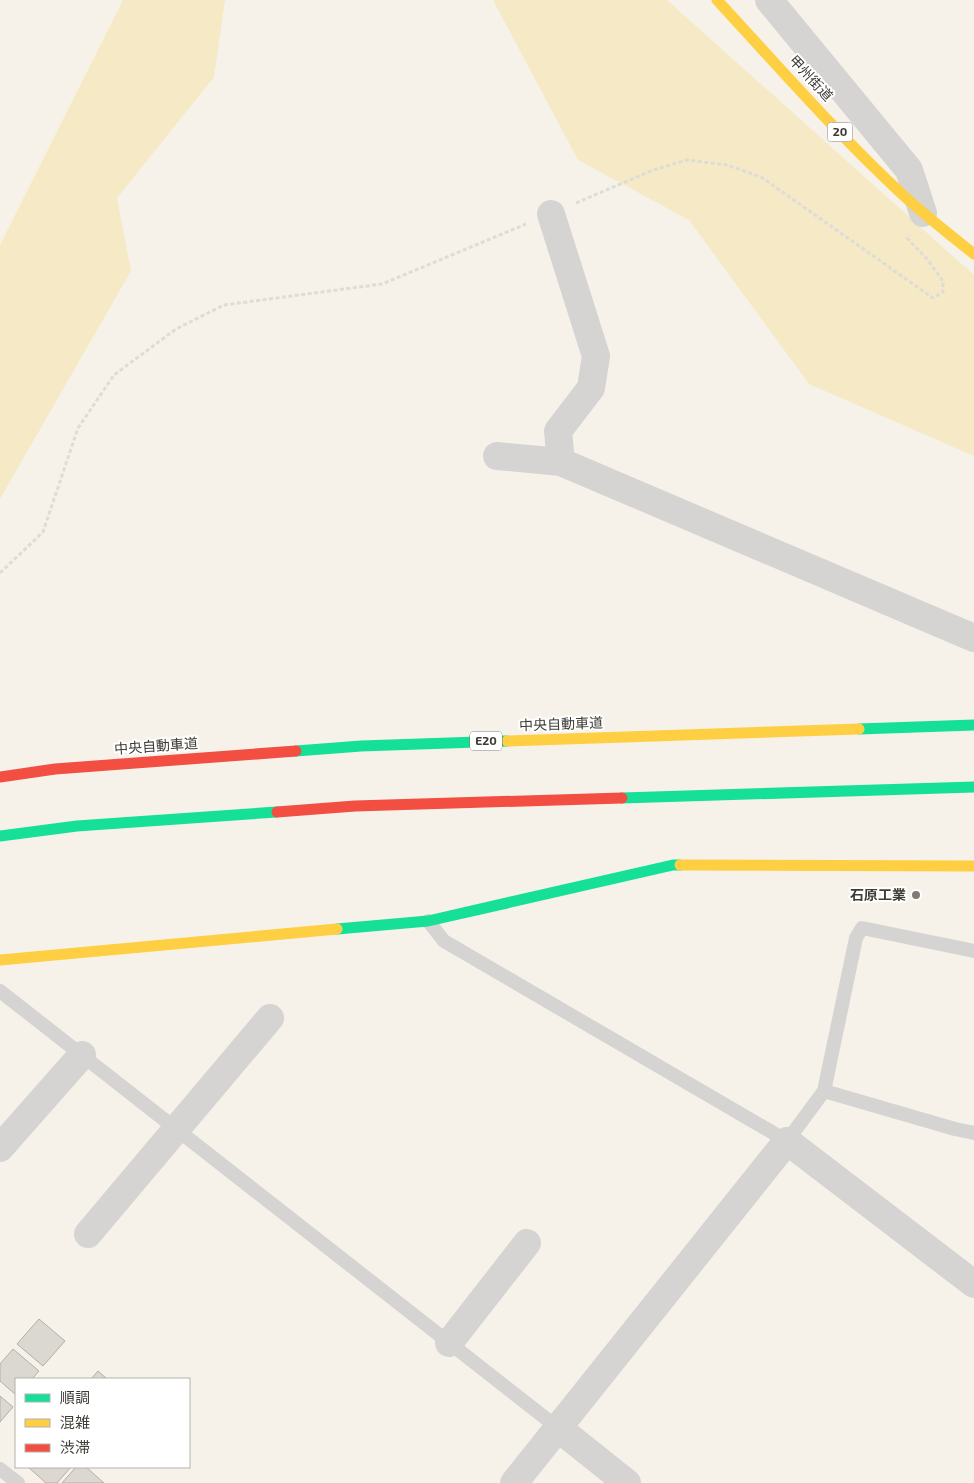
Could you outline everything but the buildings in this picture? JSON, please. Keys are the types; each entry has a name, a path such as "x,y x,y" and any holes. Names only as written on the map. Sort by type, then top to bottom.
{"main road":[{"name":"甲州街道","path":"717,0 854,148 922,213 974,254"},
{"name":"中央自動車道","path":"0,777 55,769 361,746 974,725"},
{"path":"0,836 77,826 355,806 974,787"},
{"path":"0,960 428,921 673,865 974,866"}],"street":[{"path":"769,0 909,170 922,213"},
{"path":"551,214 596,356 590,388 558,431 561,462"},
{"path":"497,456 561,462 974,638"},
{"path":"88,1234 270,1018"},
{"path":"0,1148 82,1055"},
{"path":"514,1483 787,1141 974,1284"},
{"path":"449,1343 527,1242"},
{"path":"558,1428 627,1483"}],"lane":[{"path":"428,921 444,941 787,1141 824,1091 856,938 862,928 974,951"},
{"path":"0,991 558,1428"},
{"path":"824,1091 974,1133"},
{"path":"0,1469 18,1483"}],"path":[{"path":"0,573 43,532 78,428 114,375 176,329 224,305 382,284 653,170 687,160 727,165 761,177 933,298 944,292 944,281 907,238 922,213"}],"shaded area":[{"path":"123,0 225,0 214,77 117,198 131,271 0,499 0,245"},
{"path":"493,0 667,0 974,275 974,456 809,384 689,220 578,160"}],"traffic: fast":[{"path":"859,729 974,725"},
{"path":"296,751 361,746 507,741"},
{"path":"622,798 974,787"},
{"path":"0,836 77,826 277,812"},
{"path":"337,929 428,921 673,865 680,865"}],"traffic: slow":[{"path":"717,0 808,100 879,172 921,211 974,254"},
{"path":"507,741 859,729"},
{"path":"680,865 974,866"},
{"path":"0,960 337,929"}],"traffic: jam":[{"path":"0,777 55,769 296,751"},
{"path":"277,812 355,806 622,798"}],"place":[{"name":"石原工業","path":"916,895"}]}
